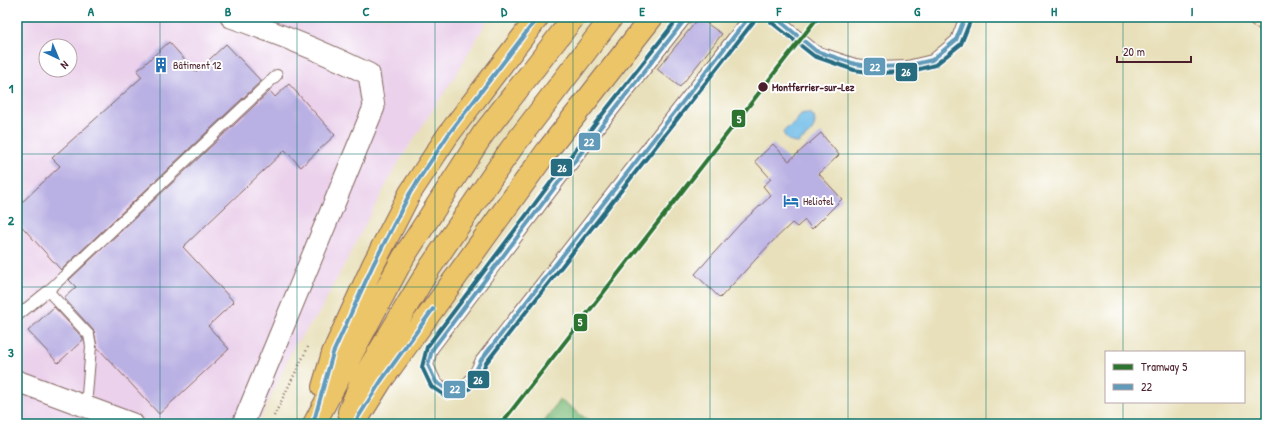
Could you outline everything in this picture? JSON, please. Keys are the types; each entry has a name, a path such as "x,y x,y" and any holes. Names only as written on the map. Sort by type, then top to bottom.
{"main road":[{"path":"314,424 333,353 373,265 410,193 448,135 538,17"},
{"path":"314,424 403,258 483,134 574,17"},
{"path":"354,424 381,380 547,151 652,17"},
{"path":"344,424 362,380 429,269 511,149 609,21"}],"street":[{"path":"231,17 288,37 369,74 374,107 243,424"},
{"path":"1259,17 1266,19"},
{"path":"17,381 133,424"}],"lane":[{"path":"686,17 599,129 432,350 428,365 436,382 448,392 460,390 472,379 481,360 749,17"},
{"path":"774,17 816,51 855,64 876,67 907,66 932,60 956,40 965,17"},
{"path":"17,316 48,290 277,75"},
{"path":"48,290 89,335 91,346 86,407"}],"path":[{"path":"993,17 1010,19 1014,17"}],"shaded area":[{"path":"17,17 489,17 455,76 395,168 318,315 294,346 258,424 17,424"}],"green space":[{"path":"560,399 593,424 542,424"}],"water":[{"path":"801,114 811,114 814,117 815,121 813,129 798,143 791,142 785,137 783,131 795,123"}],"building":[{"path":"699,18 722,34 680,87 657,69"},
{"path":"169,42 196,72 226,44 261,81 61,270 17,221 17,207 60,166 52,158 142,77 137,71"},
{"path":"289,84 335,135 301,167 285,150 183,247 234,302 208,326 229,349 159,414 97,347 94,331 64,298 76,287 69,280 270,91 275,97"},
{"path":"821,133 839,155 819,174 842,199 812,229 805,220 797,227 792,223 770,244 720,298 695,274 741,223 771,196 763,186 771,179 755,161 773,144 789,161"},
{"path":"54,307 83,338 83,340 58,363 28,331"}],"tram line":[{"name":"5","path":"501,424 818,17"}],"transit line":[{"name":"22","path":"313,424 333,353 373,265 410,193 448,135 538,17"},
{"name":"26","path":"679,17 594,125 427,347 422,367 431,386 447,397 457,395 469,389 478,380 486,363 754,21"},
{"name":"22","path":"687,17 599,129 432,350 428,365 436,382 449,391 461,387 473,376 481,360 749,17"},
{"name":"22","path":"775,17 816,51 855,64 876,67 907,66 932,60 956,40 965,17"},
{"name":"26","path":"771,22 814,56 854,70 876,73 908,72 935,65 961,44 971,19"},
{"name":"22","path":"354,424 381,381 433,309"}],"place":[{"name":"Bâtiment 12","path":"161,65"},
{"name":"Montferrier-sur-Lez","path":"763,87"},
{"name":"Heliotel","path":"791,201"}]}
